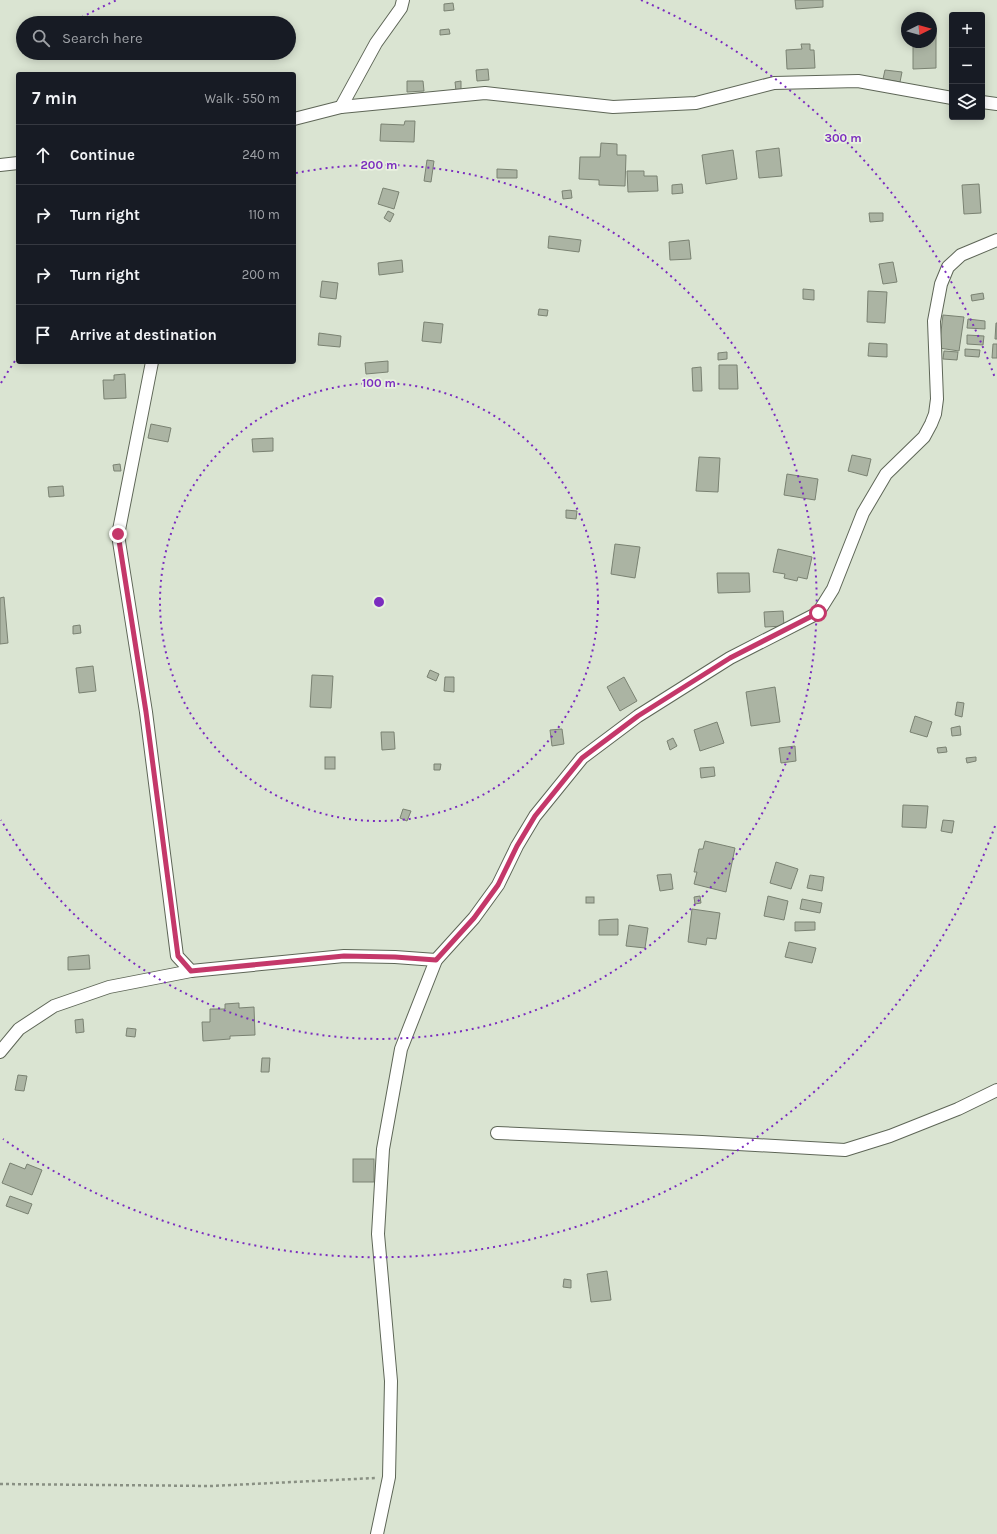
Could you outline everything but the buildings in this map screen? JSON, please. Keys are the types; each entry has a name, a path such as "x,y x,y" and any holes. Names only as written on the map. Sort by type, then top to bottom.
{"street":[{"path":"341,106 376,44 401,8 403,0"},
{"path":"296,118 341,106 485,93 613,108 696,103 774,83 858,81 949,97"},
{"path":"985,102 997,104"},
{"path":"0,165 16,162"},
{"path":"377,1534 389,1477 390,1381 378,1234 383,1149 401,1050 436,960 474,918 498,885 517,846 535,816 582,758 638,716 730,658 818,613 833,589 863,513 886,474 924,437 935,414 937,399 934,321 941,284 948,267 961,255 997,240"},
{"path":"152,364 118,534 146,712 178,956 191,971"},
{"path":"0,1052 19,1028 54,1006 109,987 191,971 344,956 395,957 436,960"},
{"path":"497,1133 846,1150 890,1136 958,1109 997,1090"}],"path":[{"path":"0,1484 211,1486 389,1477"}],"route":[{"path":"118,534 146,712 174,937 178,956 191,971 344,956 395,957 436,960 474,918 498,885 517,846 535,816 582,758 638,716 730,658 818,613"}]}
